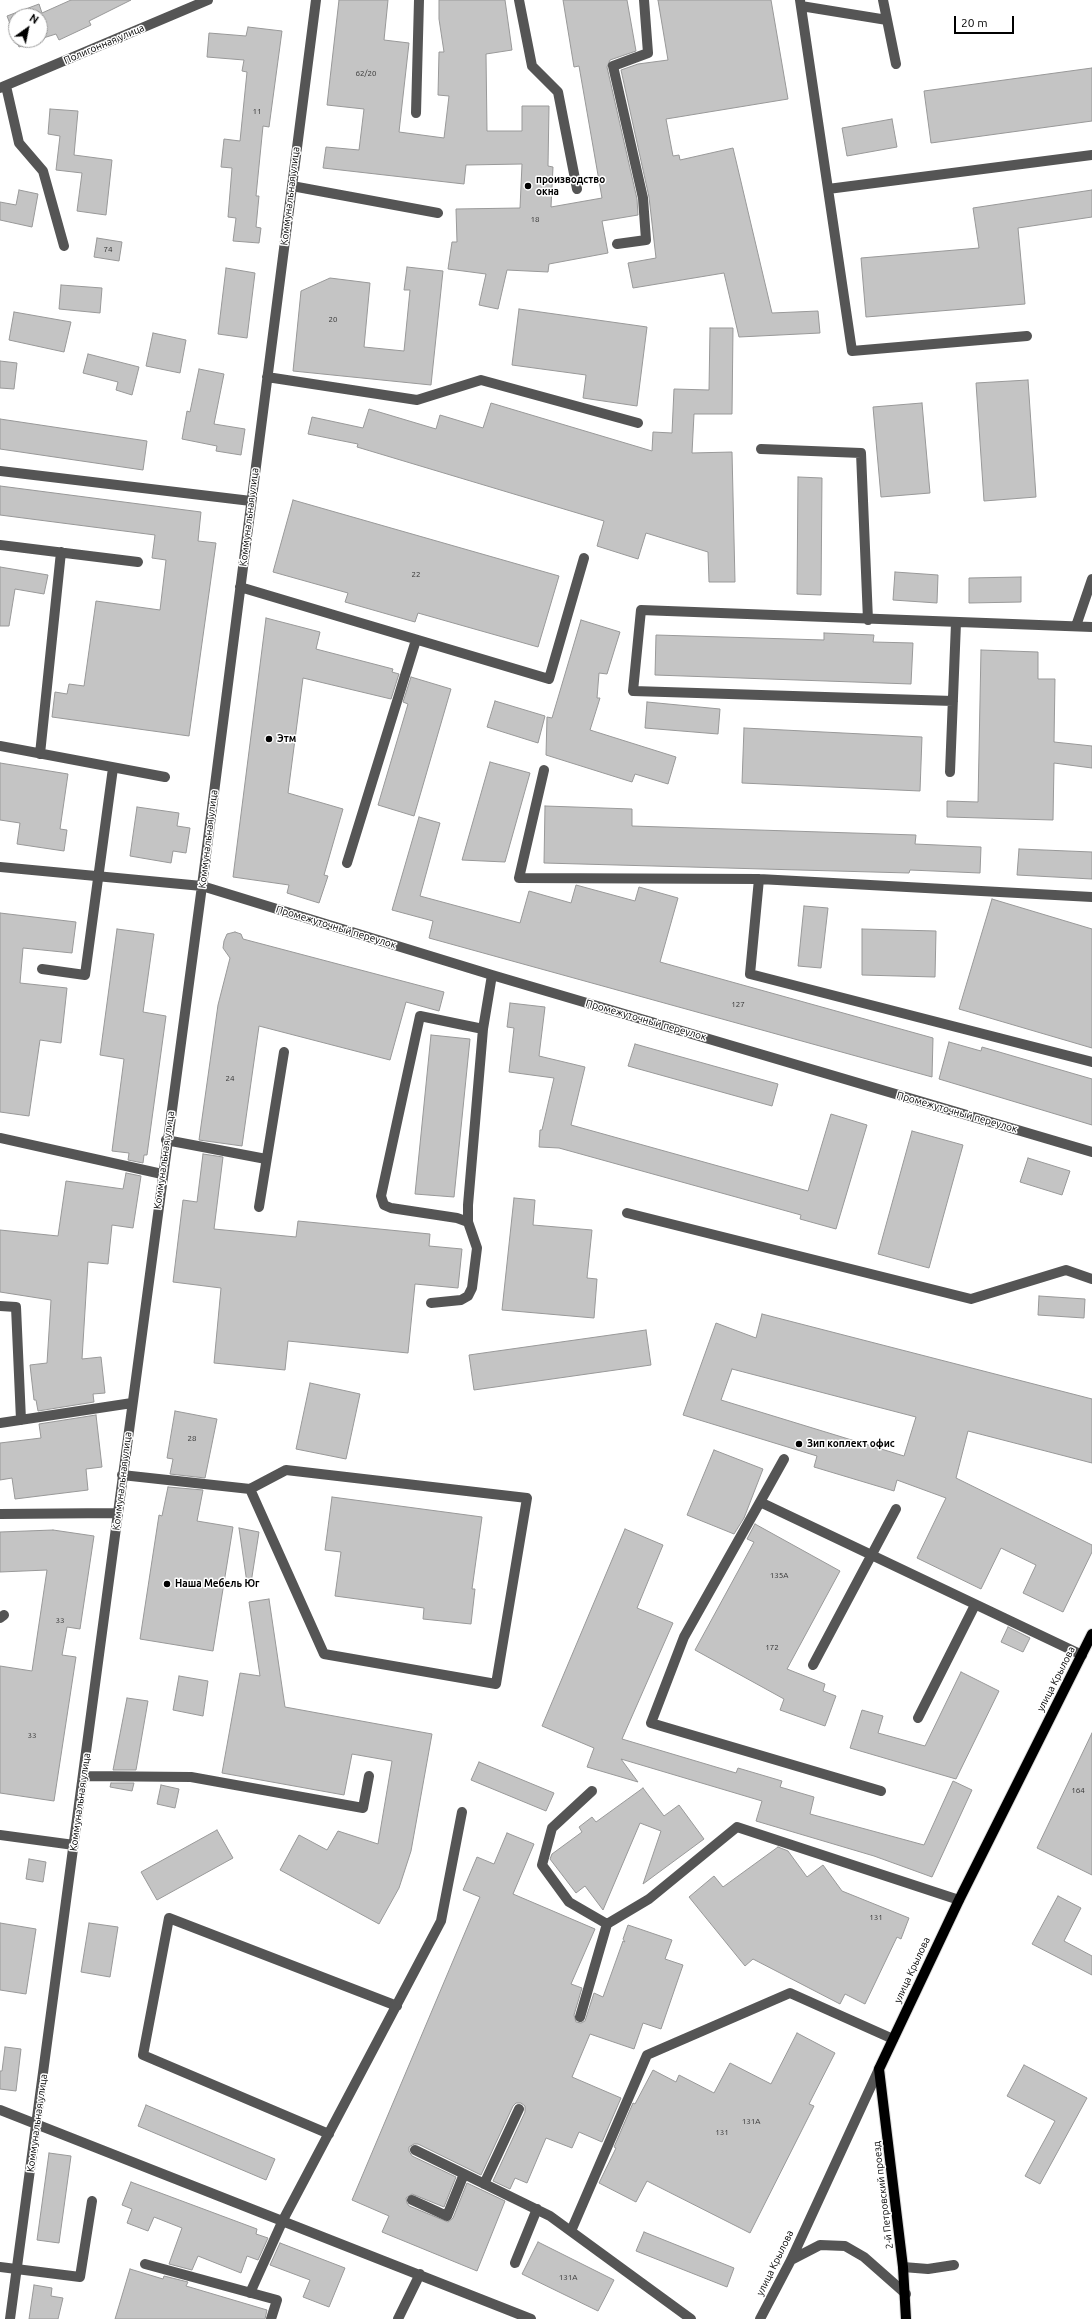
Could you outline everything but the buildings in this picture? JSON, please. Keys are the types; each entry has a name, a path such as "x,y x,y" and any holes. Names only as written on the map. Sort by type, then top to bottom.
{"main road":[{"name":"улица Крылова","path":"879,2069 959,1900 1092,1634"},
{"name":"2-й Петровский проезд","path":"879,2069 906,2294 906,2319"}],"street":[{"name":"Полигонная улица","path":"3,87 208,0"},
{"name":"Коммунальная улица","path":"10,2319 37,2125 166,1140 202,886 316,0"},
{"path":"416,113 420,0"},
{"path":"519,0 532,66 558,92 577,188"},
{"path":"617,244 646,240 643,198 612,66 648,53 644,0"},
{"path":"883,0 896,64"},
{"path":"887,20 801,3 852,351 1027,336"},
{"path":"3,87 19,143 43,171 64,246"},
{"path":"828,189 1092,155"},
{"path":"292,186 438,213"},
{"path":"267,377 417,400 481,380 638,423"},
{"path":"761,449 860,453 868,620"},
{"path":"0,471 251,501"},
{"path":"0,545 138,562"},
{"path":"40,754 61,552"},
{"path":"240,587 549,679 584,558"},
{"path":"1076,626 1092,579"},
{"path":"953,701 633,691 641,610 868,620 1092,627"},
{"path":"950,772 956,623"},
{"path":"347,862 416,640"},
{"path":"0,746 165,777"},
{"path":"42,970 85,975 97,875 113,768"},
{"path":"544,770 519,878 759,879 1092,897"},
{"name":"Промежуточный переулок","path":"0,867 202,886 492,975 1092,1152"},
{"path":"759,879 750,974 1092,1062"},
{"path":"431,1304 461,1300 468,1296 472,1288 477,1248 468,1222 468,1204 483,1029 492,975"},
{"path":"468,1222 457,1218 391,1208 384,1205 381,1196 420,1016 483,1029"},
{"path":"259,1207 284,1052"},
{"path":"0,1138 162,1174"},
{"path":"166,1140 266,1159"},
{"path":"627,1214 971,1299 1066,1270 1092,1279"},
{"path":"0,1306 16,1308 21,1420"},
{"path":"0,1423 132,1403"},
{"path":"784,1459 684,1637 651,1723 881,1791"},
{"path":"122,1475 250,1489 286,1470 527,1498 496,1684 324,1654 250,1489"},
{"path":"760,1502 1082,1655"},
{"path":"813,1666 896,1509"},
{"path":"0,1514 117,1513"},
{"path":"918,1718 975,1605"},
{"path":"83,1776 191,1776 363,1808 369,1776"},
{"path":"592,1791 552,1828 542,1865 569,1902 607,1924"},
{"path":"250,2293 283,2220 441,1922 462,1812"},
{"path":"580,2017 607,1924 649,1899 737,1826 959,1900"},
{"path":"0,1835 74,1845"},
{"path":"329,2134 143,2055 169,1918 397,2006"},
{"path":"571,2231 647,2055 790,1993 893,2039"},
{"name":"улица Крылова","path":"760,2319 791,2260 879,2069"},
{"path":"484,2184 519,2109"},
{"path":"0,2110 283,2220 531,2319"},
{"path":"415,2150 537,2209 571,2231 691,2319"},
{"path":"412,2200 447,2216 464,2174"},
{"path":"0,2267 80,2277 92,2201"},
{"path":"516,2263 537,2209"},
{"path":"791,2260 820,2245 845,2246 864,2257 906,2294"},
{"path":"145,2264 277,2300 271,2319"},
{"path":"903,2267 928,2269 954,2265"},
{"path":"398,2319 420,2274"}],"place":[{"name":"производство окна","path":"528,186"},
{"name":"Этм","path":"269,739"},
{"name":"Зип коплект офис","path":"799,1444"},
{"name":"Наша Мебель Юг","path":"167,1584"}]}
